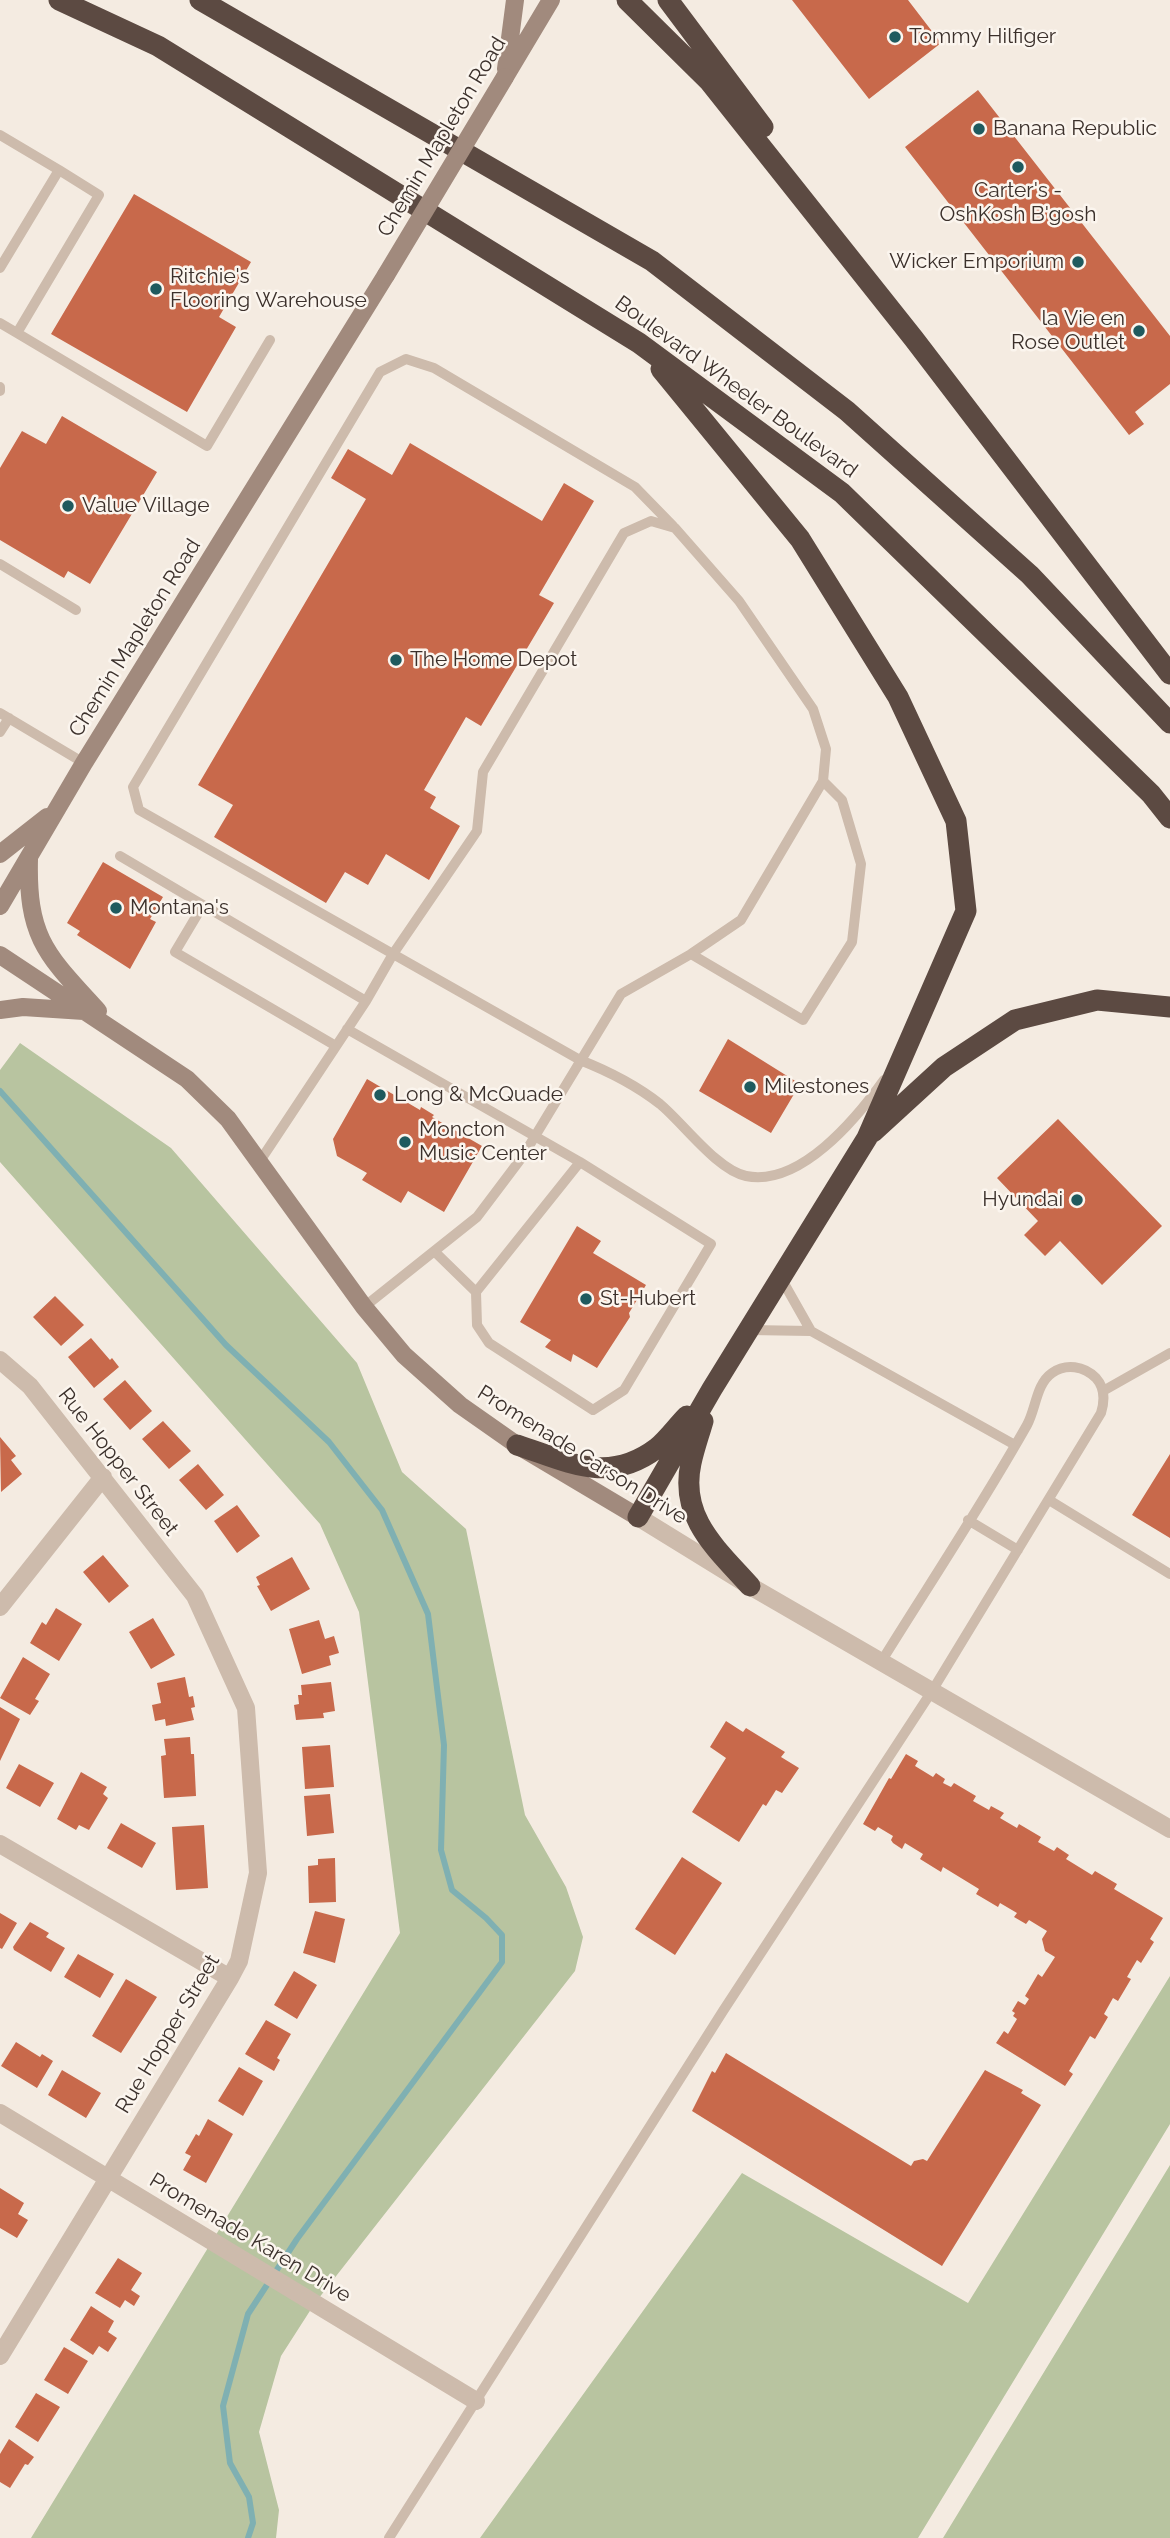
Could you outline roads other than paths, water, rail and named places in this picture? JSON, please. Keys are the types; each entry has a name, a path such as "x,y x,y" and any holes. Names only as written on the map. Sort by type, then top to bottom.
{"highway":[{"name":"Boulevard Wheeler Boulevard","path":"59,0 158,46 639,343 842,493 1151,794 1170,818"},
{"name":"Boulevard Wheeler Boulevard","path":"200,0 652,261 847,411 1030,575 1170,723"},
{"path":"627,0 709,81 914,339 1170,674"},
{"path":"668,0 888,293 914,339"},
{"path":"638,1517 712,1389 867,1138 966,911 956,821 898,697 800,539 639,343"},
{"path":"867,1138 944,1067 1015,1020 1097,1000 1170,1007"},
{"path":"517,1445 582,1466 610,1469 636,1462 659,1446 712,1389"},
{"path":"712,1389 690,1465 689,1488 693,1513 706,1538 750,1586"}],"main road":[{"path":"505,77 515,0"},
{"name":"Chemin Mapleton Road","path":"0,906 84,763 386,275 551,0"},
{"path":"0,854 56,810"},
{"path":"29,856 28,887 38,937 58,968 117,1032"},
{"name":"Promenade Carson Drive","path":"0,955 187,1079 228,1119 364,1307 404,1355 460,1405 517,1445 638,1517"},
{"path":"0,1010 23,1007 88,1012"}],"street":[{"name":"Rue Hopper Street","path":"0,1360 30,1386 195,1596 246,1708 258,1873 239,1961 230,1978 0,2356"},
{"path":"0,1607 103,1478"},
{"name":"Promenade Carson Drive","path":"638,1517 750,1586 1170,1829"},
{"path":"0,1844 230,1978"},
{"name":"Promenade Karen Drive","path":"0,2113 476,2401"}],"lane":[{"path":"0,135 99,195 17,333"},
{"path":"0,268 59,170"},
{"path":"0,323 206,446 270,340"},
{"path":"364,1307 477,1217 534,1137 580,1060 621,994 691,954 741,920 823,780 826,749 813,709 739,601 635,487 433,368 406,359 380,372 133,786 139,810 580,1060 606,1071 659,1103 716,1159 745,1176 780,1175 812,1157 862,1110 905,1050"},
{"path":"260,1161 366,1001 393,954 477,831 483,772 624,533 651,521 675,528"},
{"path":"0,564 76,610"},
{"path":"0,732 4,716 84,763"},
{"path":"691,954 803,1020 852,942 861,864 842,800 823,780"},
{"path":"120,856 366,1001"},
{"path":"203,905 175,952 336,1045"},
{"path":"347,1029 580,1162 711,1244 624,1390 593,1410 489,1343 477,1325 476,1292 580,1162"},
{"path":"435,1252 476,1292"},
{"path":"781,1278 811,1331"},
{"path":"749,1330 811,1331 1015,1445"},
{"path":"1103,1391 1170,1353"},
{"path":"389,2538 723,2011 932,1691 1101,1413 1103,1391 1098,1381 1081,1368 1061,1368 1052,1372 1040,1388 1031,1416 1015,1445 881,1662"},
{"path":"1049,1500 1170,1574"},
{"path":"968,1520 1018,1550"}],"waterway":[{"path":"0,1091 226,1345 329,1442 382,1510 428,1614 444,1745 441,1850 452,1890 502,1935 502,1962 297,2239 248,2314 223,2406 230,2463 249,2497 253,2523 248,2538"}],"place":[{"name":"Tommy Hilfiger","path":"895,37"},
{"name":"Banana Republic","path":"979,129"},
{"name":"Carter's - OshKosh B'gosh","path":"1018,167"},
{"name":"Wicker Emporium","path":"1078,262"},
{"name":"Ritchie's Flooring Warehouse","path":"156,289"},
{"name":"la Vie en Rose Outlet","path":"1139,331"},
{"name":"Value Village","path":"68,506"},
{"name":"The Home Depot","path":"396,660"},
{"name":"Montana's","path":"116,908"},
{"name":"Milestones","path":"750,1087"},
{"name":"Long & McQuade","path":"380,1095"},
{"name":"Moncton Music Center","path":"405,1142"},
{"name":"Hyundai","path":"1077,1200"},
{"name":"St-Hubert","path":"586,1299"}]}
